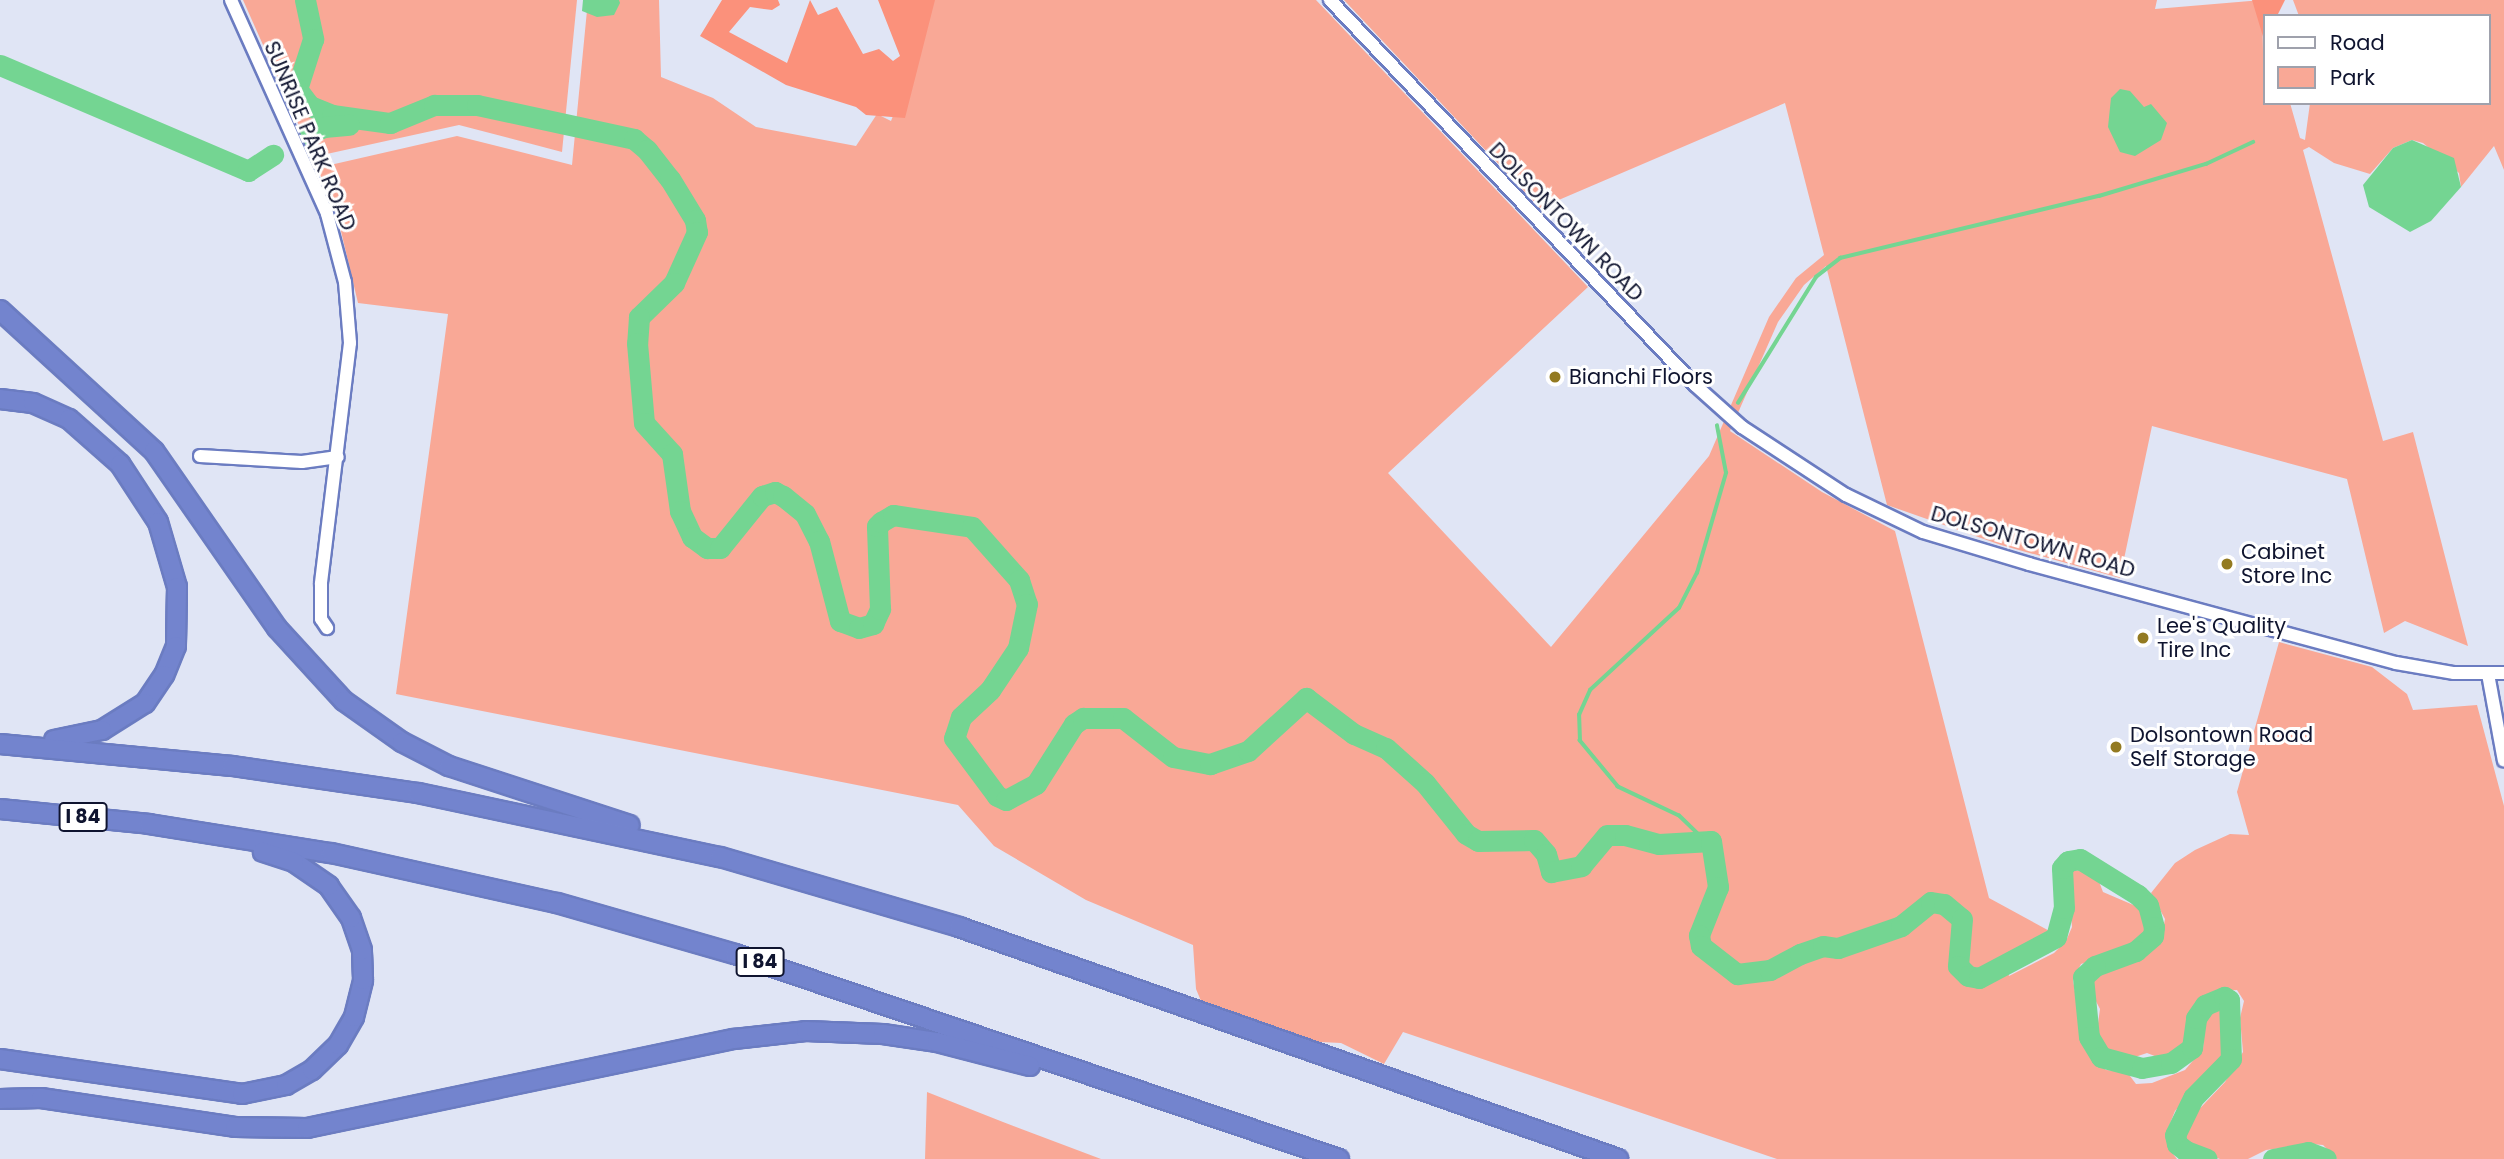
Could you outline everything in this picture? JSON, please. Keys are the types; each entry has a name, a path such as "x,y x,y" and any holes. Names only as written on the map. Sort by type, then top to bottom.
{"highway":[{"path":"0,310 141,435 293,649 366,718 426,755 468,773 749,865 959,927 1618,1159"},
{"path":"0,399 33,403 61,414 120,464 158,522 173,565 179,609 172,660 155,690 133,713 83,737 0,743"},
{"path":"0,743 232,766 418,793 624,834 749,865"},
{"name":"I 84","path":"0,808 165,827 331,853 557,903 747,958 1339,1159"},
{"path":"0,1059 242,1094 295,1080 338,1045 357,1009 363,971 358,937 341,901 294,862 165,827"},
{"path":"0,1099 41,1098 235,1127 307,1128 734,1039 806,1031 883,1034 937,1042 1103,1089 1155,1096"}],"street":[{"name":"SUNRISE PARK ROAD","path":"231,0 327,214 345,282 350,343 321,584 321,619 327,628"},
{"name":"DOLSONTOWN ROAD","path":"1330,0 1695,385 1742,427 1837,489 1923,532 1985,552 2396,663 2488,674 2504,673"},
{"path":"200,456 302,462 338,457"},
{"path":"2488,674 2504,761"}],"green space":[{"path":"243,0 577,0 562,152 459,125 313,157"},
{"path":"588,0 659,0 661,77 713,98 756,127 856,146 877,114 891,121 910,72 916,0 1316,0 1588,287 1388,473 1551,647 1709,456 1769,317 1796,278 1824,255 1785,103 1540,208 1344,0 2157,0 2155,9 2262,0 2262,105 2291,105 2300,138 2305,140 2310,105 2490,105 2490,14 2298,14 2293,0 2504,0 2504,170 2494,146 2461,187 2459,173 2423,143 2412,140 2393,148 2370,174 2334,163 2309,147 2303,150 2383,441 2413,432 2468,646 2405,621 2384,633 2347,479 2152,426 2120,578 2001,545 1887,505 1826,266 1804,285 1778,322 1730,431 1822,492 1895,531 1989,898 2055,934 2005,959 2009,976 2054,953 2066,941 2072,927 2068,881 2072,871 2083,870 2098,879 2103,892 2145,910 2149,930 2137,945 2081,964 2073,980 2085,1050 2106,1070 2127,1072 2136,1084 2152,1083 2185,1070 2203,1049 2205,1021 2216,1008 2220,1011 2227,1055 2175,1111 2167,1131 2169,1149 2177,1159 1777,1159 1403,1032 1384,1064 1341,1043 1240,1038 1223,1031 1204,1008 1196,989 1193,945 1086,900 994,846 958,805 396,694 448,314 358,303 336,210 317,168 457,136 572,165"},
{"path":"2279,642 2372,667 2407,694 2413,710 2477,705 2504,806 2504,1159 2337,1159 2323,1145 2312,1144 2266,1150 2248,1159 2220,1159 2188,1147 2183,1139 2185,1124 2225,1082 2243,1052 2240,1018 2244,1001 2237,990 2212,992 2195,1006 2189,1014 2188,1042 2165,1060 2147,1053 2132,1058 2110,1055 2096,1038 2100,1009 2088,986 2093,976 2148,954 2161,941 2165,919 2151,893 2175,863 2195,850 2230,834 2249,835 2237,792"},
{"path":"927,1092 1003,1122 1101,1159 925,1159"}],"shaded area":[{"path":"583,0 619,0 620,3 614,15 597,17 582,11"},
{"path":"722,0 778,0 780,5 772,10 750,7 729,32 787,63 810,0 818,15 837,7 863,54 879,49 893,61 900,56 878,0 935,0 905,118 866,115 856,107 786,85 700,36"},
{"path":"2252,0 2285,0 2278,14 2262,14 2262,33"},
{"path":"2120,89 2130,91 2144,107 2151,104 2167,123 2161,140 2135,156 2120,152 2108,127 2111,98"},
{"path":"2412,140 2454,158 2461,187 2431,221 2410,232 2369,207 2363,185 2393,148"}],"waterway":[{"path":"305,0 313,39 297,89 310,106 332,115 390,123 434,105 477,105 634,139 647,150 670,179 695,220 697,232 674,283 639,317 637,343 644,423 672,454 680,511 692,537 707,548 720,548 762,496 775,492 783,496 805,514 819,541 840,621 859,628 873,624 880,609 877,526 881,522 893,515 972,527 1019,580 1027,604 1018,648 990,690 961,717 954,738 997,796 1006,800 1036,784 1074,724 1083,718 1123,718 1173,757 1210,764 1248,751 1306,698 1354,734 1386,748 1425,783 1466,834 1478,841 1534,840 1546,854 1551,872 1581,866 1607,835 1625,835 1659,844 1711,841 1718,887 1699,935 1701,946 1737,974 1770,970 1800,954 1823,946 1838,948 1901,926 1931,902 1944,904 1962,919 1958,966 1968,976 1979,978 2056,937 2064,908 2062,868 2068,861 2080,859 2138,895 2148,905 2154,927 2153,936 2136,951 2095,966 2083,977 2089,1037 2101,1057 2142,1068 2171,1063 2192,1048 2196,1018 2205,1005 2224,997 2229,1000 2231,1059 2193,1098 2175,1135 2177,1144 2186,1151 2207,1159"},
{"path":"0,65 248,171 273,155"},
{"path":"308,134 324,127 349,125"},
{"path":"1738,403 1816,277 1840,258 2099,196 2206,164 2253,142"},
{"path":"1703,839 1679,816 1618,787 1580,741 1579,715 1590,690 1679,608 1697,573 1726,473 1717,426"},
{"path":"2273,1159 2308,1152 2326,1159"}],"place":[{"name":"Bianchi Floors","path":"1555,377"},
{"name":"Cabinet Store Inc","path":"2227,564"},
{"name":"Lee's Quality Tire Inc","path":"2143,638"},
{"name":"Dolsontown Road Self Storage","path":"2116,747"}]}
